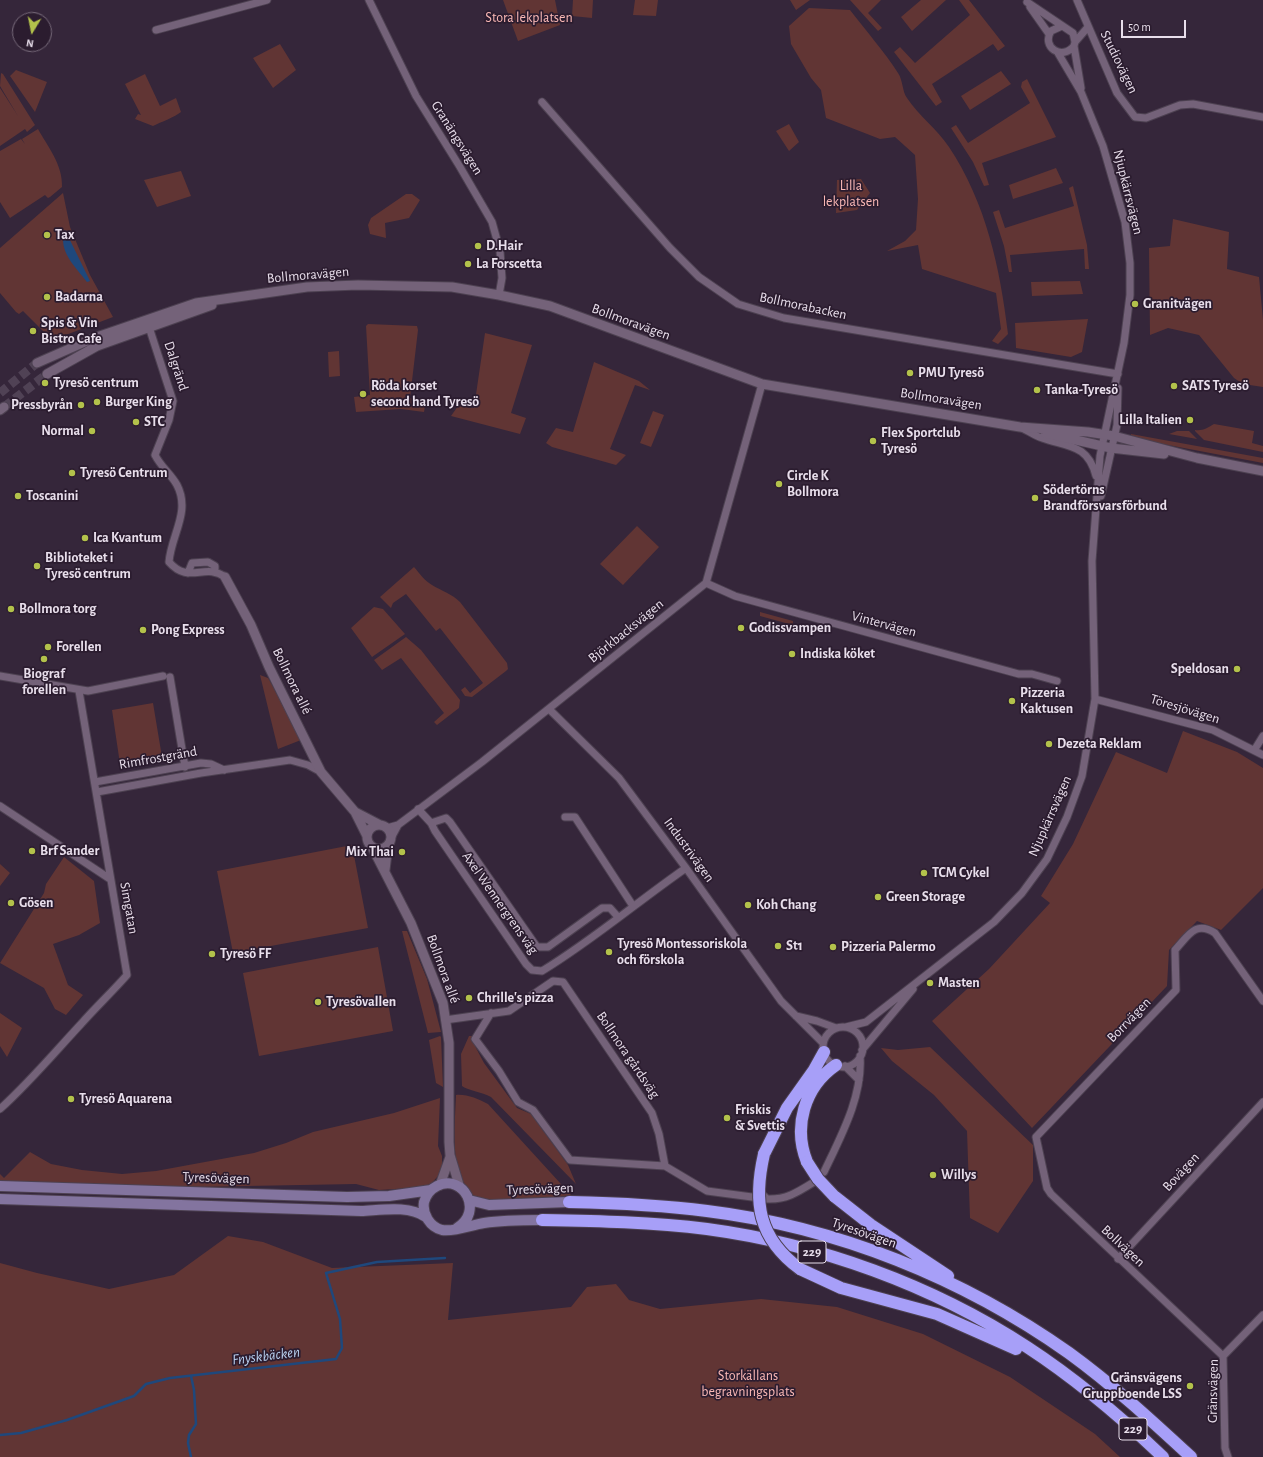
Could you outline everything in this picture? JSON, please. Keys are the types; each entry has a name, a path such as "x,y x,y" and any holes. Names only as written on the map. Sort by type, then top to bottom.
{"highway":[{"path":"823,1048 814,1070 780,1121 764,1154 758,1194 762,1219 773,1242 790,1262 800,1269 841,1288 937,1314 988,1335 1057,1368"},
{"path":"840,1066 823,1075 810,1092 802,1114 801,1143 807,1162 814,1173 834,1196 871,1225 977,1297"},
{"name":"Tyresövägen","path":"569,1202 642,1204 709,1211 797,1228 854,1244 898,1260 938,1277 977,1297 1023,1323 1070,1354 1132,1403 1191,1457"},
{"name":"Tyresövägen","path":"542,1220 653,1224 707,1229 762,1239 832,1256 888,1276 960,1309 1004,1333 1057,1368 1102,1403 1164,1457"}],"main road":[{"name":"Tyresövägen","path":"0,1186 347,1197 389,1196 450,1184 460,1188"},
{"path":"426,1217 424,1204 436,1187"},
{"path":"457,1228 464,1223 470,1208 469,1200 460,1188"},
{"name":"Tyresövägen","path":"0,1199 361,1211 401,1209 416,1212 426,1217 439,1229 448,1230 502,1221 542,1220"},
{"name":"Tyresövägen","path":"469,1200 489,1206 569,1202"}],"street":[{"path":"156,30 266,0"},
{"name":"Granängsvägen","path":"370,0 416,96 492,222 500,250 502,278 499,295"},
{"name":"Njupkärrsvägen","path":"1026,1 1073,33 1081,92"},
{"name":"Njupkärrsvägen","path":"846,1027 866,1022 994,922 1022,893 1047,859 1067,817 1082,776 1095,699 1092,561 1098,482 1102,446 1118,374 1130,295 1130,263 1125,222 1103,146 1081,92 1058,53 1049,45 1049,34 1026,1"},
{"name":"Studiovägen","path":"1078,3 1117,93 1135,117 1146,118 1180,105 1193,104 1263,117"},
{"path":"1049,34 1054,29 1062,26"},
{"name":"Studiovägen","path":"1070,30 1088,27"},
{"name":"Studiovägen","path":"1074,44 1088,27"},
{"path":"1058,53 1067,52 1074,44"},
{"name":"Bollmorabacken","path":"542,102 670,248 699,277 738,304 784,318 1118,374"},
{"name":"Bollmoravägen","path":"37,363 68,347 228,298 307,287 358,285 452,287 550,306 762,384 1020,426 1114,436 1197,458 1263,471"},
{"name":"Bollmoravägen","path":"46,374 97,346 148,322"},
{"name":"Dalgränd","path":"148,322 173,401 169,420 158,444 155,455 160,465 178,486 182,499 183,514 169,562 176,569 188,573 215,571 225,577"},
{"name":"Njupkärrsvägen","path":"1096,515 1117,426 1118,374"},
{"path":"706,583 762,384"},
{"name":"Bollmoravägen","path":"1020,426 1111,448 1197,458"},
{"name":"Bollmoravägen","path":"1020,426 1041,438 1078,448 1094,466 1098,482"},
{"name":"Bollmora allé","path":"225,577 251,625 269,667 321,772 355,812 367,836 368,842 385,870 411,923 443,1003 449,1044 450,1156 460,1188"},
{"name":"Vintervägen","path":"706,583 735,596 1004,670 1019,674 1032,674 1057,682"},
{"name":"Björkbacksvägen","path":"390,842 398,826 418,809 482,762 706,583"},
{"path":"0,676 88,691 166,677 185,767"},
{"name":"Simgatan","path":"0,1109 20,1091 127,975 79,690"},
{"name":"Töresjövägen","path":"1095,699 1213,730 1255,749 1263,755"},
{"name":"Industrivägen","path":"549,709 620,778 781,1001 823,1048"},
{"path":"1255,749 1263,736"},
{"name":"Rimfrostgränd","path":"97,792 290,760 308,765 321,772"},
{"name":"Rimfrostgränd","path":"95,782 201,763 211,764 224,770"},
{"path":"0,806 110,878"},
{"name":"Axel Wennergrens väg","path":"418,809 431,822 439,837 526,964 532,970 542,971 614,923 618,917 686,868"},
{"name":"Bollmora allé","path":"355,812 383,826"},
{"path":"565,817 575,817 633,906"},
{"name":"Axel Wennergrens väg","path":"431,822 446,818 450,822 537,947 548,947 602,908 610,908 618,917"},
{"path":"383,826 390,842 385,870"},
{"path":"367,836 372,827 398,826"},
{"path":"372,847 382,849 390,842"},
{"name":"Borrvägen","path":"1036,1137 1176,990 1176,950 1193,930 1207,929 1218,937 1263,1001"},
{"name":"Njupkärrsvägen","path":"861,1053 921,980"},
{"name":"Bollmora gårdsväg","path":"445,1020 510,1011 553,981 562,982 652,1113 660,1134 665,1166"},
{"path":"491,1013 476,1039 499,1071 518,1102 534,1110 570,1160 665,1166 707,1191 775,1200 793,1196 814,1182"},
{"path":"796,1016 817,1021 836,1028 846,1027 854,1030 859,1036 861,1069 850,1115 824,1172"},
{"path":"836,1028 827,1035 823,1048 829,1061 840,1066 859,1080"},
{"path":"840,1066 854,1063 861,1053"},
{"name":"Bovägen","path":"1118,1259 1263,1102"},
{"name":"Bollvägen","path":"1036,1137 1046,1188 1051,1194 1118,1259 1223,1356"},
{"name":"Bollmora allé","path":"436,1187 450,1156"},
{"path":"759,1192 767,1199"},
{"name":"Gränsvägen","path":"1228,1457 1225,1448 1223,1356 1263,1315"}],"green space":[{"name":"Stora lekplatsen","path":"503,0 555,0 560,25 518,41"},
{"path":"573,0 593,0 592,18 572,16"},
{"path":"635,0 658,0 656,16 633,15"},
{"path":"790,0 810,0 796,10"},
{"path":"850,0 881,0 868,13 882,28 878,31"},
{"path":"921,0 946,0 912,31 901,17"},
{"path":"959,0 969,0 1005,46 998,51 993,44 932,84 942,102 936,106 894,52 900,47 915,63 970,15"},
{"path":"809,8 850,10 893,65 901,79 907,98 944,140 962,168 982,213 996,260 1001,284 1008,334 998,344 992,341 1001,329 996,293 922,269 918,245 887,251 905,241 916,230 918,199 915,155 895,137 880,139 826,118 821,90 811,78 791,44 789,26"},
{"path":"280,44 296,70 273,88 253,58"},
{"path":"16,70 47,82 35,112 10,76"},
{"path":"1001,71 1011,84 970,110 961,96"},
{"path":"1,73 35,125 27,132 25,129 0,146 0,88 18,116 0,86"},
{"path":"145,74 160,106 176,98 181,112 172,118 153,126 135,119 138,114 141,115 125,84"},
{"path":"1027,79 1056,137 982,163 989,185 984,186 973,162 951,128 956,125 968,143 1030,103 1021,87 1022,82"},
{"path":"789,124 799,142 789,151 776,131"},
{"path":"38,129 50,149 60,171 62,187 50,197 48,198 45,195 10,218 0,202 0,151 21,139 25,144 22,139"},
{"path":"1056,168 1063,183 1013,199 1009,185"},
{"path":"181,171 191,196 157,207 144,180"},
{"name":"Lilla lekplatsen","path":"861,179 870,193 857,210 836,213 837,180"},
{"path":"1073,186 1087,245 1089,269 1085,269 1084,249 1010,255 1012,272 1009,272 1004,246 993,212 999,210 1005,228 1074,206 1069,188"},
{"path":"63,193 70,227 90,275 113,317 63,336 54,342 23,311 19,314 16,312 0,293 0,248"},
{"path":"406,194 412,194 420,200 409,218 385,223 386,238 370,234 368,225 371,218"},
{"path":"1173,219 1229,232 1227,269 1259,277 1263,320 1263,387 1243,384 1234,378 1199,335 1168,328 1150,335 1149,248 1170,246"},
{"path":"1080,281 1083,294 1032,296 1031,282"},
{"path":"1088,319 1082,352 1071,357 1016,348 1015,323"},
{"path":"368,324 417,326 418,330 410,398 426,400 424,412 401,409 356,412 354,397 370,395 366,326"},
{"path":"485,333 532,345 511,413 526,418 520,434 451,416 458,406 474,408"},
{"path":"339,351 340,376 329,377 328,352"},
{"path":"594,362 639,381 650,390 635,385 610,449 626,455 616,465 552,447 546,443 556,428 573,432"},
{"path":"653,411 664,415 651,447 640,443"},
{"path":"1214,424 1254,431 1252,443 1263,446 1263,452 1204,440 1195,431 1205,429"},
{"path":"1177,431 1189,431 1197,439 1169,434"},
{"path":"1131,434 1263,458 1263,463 1131,438"},
{"path":"637,526 659,547 623,585 600,564"},
{"path":"414,567 429,583 460,602 507,663 508,669 506,671 472,697 465,696 461,690 465,687 470,693 483,683 440,628 436,631 406,594 393,603 391,608 380,597"},
{"path":"374,607 383,609 405,634 372,657 351,628"},
{"path":"760,612 793,621 793,625 760,616"},
{"path":"406,637 421,650 460,700 459,708 437,725 434,722 444,713 401,658 382,670 374,660"},
{"path":"260,675 268,678 301,740 278,749"},
{"path":"153,703 162,757 120,764 112,710"},
{"path":"1183,731 1237,752 1263,768 1263,888 1221,930 1197,921 1169,950 1167,986 1032,1128 932,1021 989,969 1050,903 1041,896 1073,844 1116,752 1167,773"},
{"path":"352,845 368,928 233,953 217,871"},
{"path":"64,857 94,881 100,923 79,935 53,944 68,985 83,995 66,1015 55,1009 44,988 0,963 44,893 46,884"},
{"path":"0,864 10,873 0,886"},
{"path":"402,931 407,931 427,979 441,1032 428,1033"},
{"name":"Tyresövallen","path":"378,947 393,1031 259,1056 243,973"},
{"path":"0,1013 22,1028 7,1057 0,1046"},
{"path":"440,1036 443,1087 436,1083 429,1040"},
{"path":"469,1036 473,1036 476,1048 484,1063 517,1108 531,1114 568,1165 576,1184 491,1097 462,1086 461,1054"},
{"path":"930,1047 1033,1145 1033,1181 998,1233 970,1218 967,1131 934,1095 892,1061 881,1048 898,1050"},
{"path":"456,1095 468,1096 488,1104 571,1195 526,1202 477,1202 464,1187 457,1168 455,1156"},
{"path":"440,1098 438,1146 442,1156 442,1169 439,1175 428,1187 379,1190 356,1184 192,1187 0,1183 0,1174 4,1178 30,1152 51,1164 82,1170 122,1174 156,1171 254,1153 286,1143 313,1132 394,1113"},
{"name":"Storkällans begravningsplats","path":"228,1236 263,1242 332,1268 453,1263 448,1320 571,1307 587,1287 616,1284 629,1300 660,1309 761,1299 837,1307 923,1334 1010,1377 1095,1434 1120,1457 0,1457 0,1263 109,1289 174,1275"}],"water":[{"path":"65,230 90,281 87,282 66,252 63,238"}],"waterway":[{"name":"Fnyskbäcken","path":"0,1435 21,1433 67,1420 134,1396 146,1384 170,1378 336,1359 342,1348 340,1319 326,1273 377,1262 445,1258"},
{"path":"191,1376 194,1390 196,1424 189,1435 188,1443 191,1457"}],"tunnel":[{"path":"0,393 37,363"},
{"path":"4,407 47,374"}],"place":[{"name":"Tax","path":"47,235"},
{"name":"D.Hair","path":"478,246"},
{"name":"La Forscetta","path":"468,264"},
{"name":"Badarna","path":"47,297"},
{"name":"Granitvägen","path":"1135,304"},
{"name":"Spis & Vin Bistro Cafe","path":"33,331"},
{"name":"PMU Tyresö","path":"910,373"},
{"name":"Tyresö centrum","path":"45,383"},
{"name":"SATS Tyresö","path":"1174,386"},
{"name":"Tanka-Tyresö","path":"1037,390"},
{"name":"Röda korset second hand Tyresö","path":"363,394"},
{"name":"Burger King","path":"97,402"},
{"name":"Pressbyrån","path":"81,405"},
{"name":"Lilla Italien","path":"1190,420"},
{"name":"STC","path":"136,422"},
{"name":"Normal","path":"92,431"},
{"name":"Flex Sportclub Tyresö","path":"873,441"},
{"name":"Tyresö Centrum","path":"72,473"},
{"name":"Circle K Bollmora","path":"779,484"},
{"name":"Toscanini","path":"18,496"},
{"name":"Södertörns Brandförsvarsförbund","path":"1035,498"},
{"name":"Ica Kvantum","path":"85,538"},
{"name":"Biblioteket i Tyresö centrum","path":"37,566"},
{"name":"Bollmora torg","path":"11,609"},
{"name":"Godissvampen","path":"741,628"},
{"name":"Pong Express","path":"143,630"},
{"name":"Forellen","path":"48,647"},
{"name":"Indiska köket","path":"792,654"},
{"name":"Biograf forellen","path":"44,659"},
{"name":"Speldosan","path":"1237,669"},
{"name":"Pizzeria Kaktusen","path":"1012,701"},
{"name":"Dezeta Reklam","path":"1049,744"},
{"name":"Brf Sander","path":"32,851"},
{"name":"Mix Thai","path":"402,852"},
{"name":"TCM Cykel","path":"924,873"},
{"name":"Green Storage","path":"878,897"},
{"name":"Gösen","path":"11,903"},
{"name":"Koh Chang","path":"748,905"},
{"name":"St1","path":"778,946"},
{"name":"Pizzeria Palermo","path":"833,947"},
{"name":"Tyresö Montessoriskola och förskola","path":"609,952"},
{"name":"Tyresö FF","path":"212,954"},
{"name":"Masten","path":"930,983"},
{"name":"Chrille's pizza","path":"469,998"},
{"name":"Tyresövallen","path":"318,1002"},
{"name":"Tyresö Aquarena","path":"71,1099"},
{"name":"Friskis & Svettis","path":"727,1118"},
{"name":"Willys","path":"933,1175"},
{"name":"Gränsvägens Gruppboende LSS","path":"1190,1386"}]}
